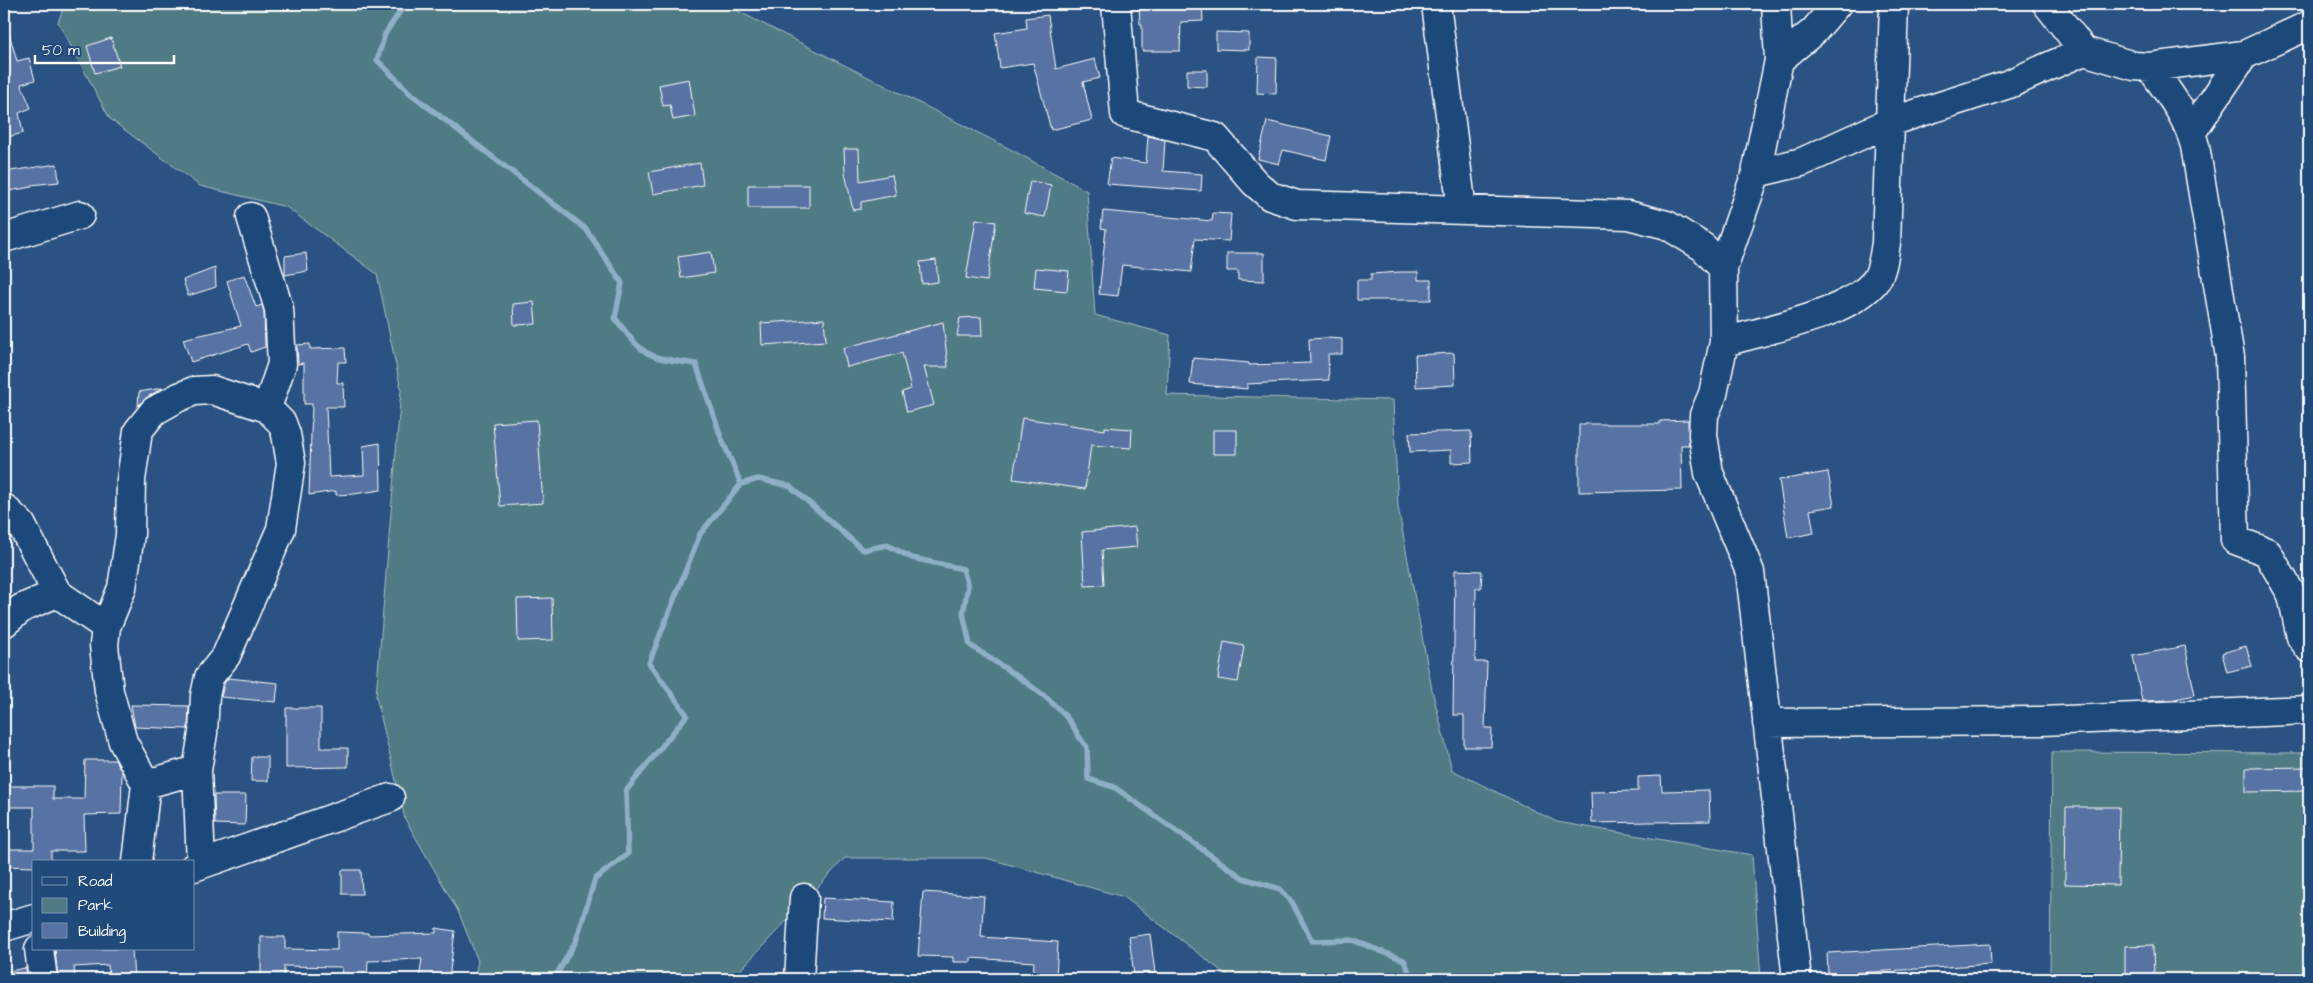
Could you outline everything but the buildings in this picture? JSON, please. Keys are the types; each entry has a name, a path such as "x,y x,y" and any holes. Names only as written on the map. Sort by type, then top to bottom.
{"street":[{"path":"1116,4 1124,114 1215,137 1255,183 1270,196 1297,205 1628,215 1666,225 1703,247 1723,268"},
{"path":"1436,4 1462,210"},
{"path":"1776,4 1779,60 1756,173 1723,268 1724,342 1713,394 1704,415 1703,435 1709,473 1750,572 1797,979"},
{"path":"1779,60 1814,31 1837,4"},
{"path":"1724,342 1819,316 1859,295 1876,280 1886,242 1894,4"},
{"path":"2048,4 2084,51 2134,66 2150,68 2244,55 2309,25"},
{"path":"1756,173 1802,162 1890,122 2009,84 2084,51"},
{"path":"2192,133 2244,55"},
{"path":"2150,68 2179,108 2192,133 2230,357 2235,540 2267,552 2292,595 2301,637 2309,648"},
{"path":"4,238 80,215"},
{"path":"251,217 279,308 282,364 267,408"},
{"path":"137,860 146,784 123,742 109,691 104,645 106,627 122,588 130,536 131,480 138,431 154,411 179,397 194,392 212,390 267,408 282,423 291,463 281,529 226,656 209,677 205,696 203,733 197,770 197,865 390,798"},
{"path":"4,508 21,524 57,593 106,627"},
{"path":"4,622 22,608 57,593"},
{"path":"1767,723 2041,721 2309,710"},
{"path":"146,784 197,770"},
{"path":"799,979 804,898"},
{"path":"4,928 32,919"},
{"path":"39,950 43,979"}],"green space":[{"path":"65,4 724,4 1012,150 1087,191 1095,315 1170,335 1167,395 1393,400 1398,507 1432,690 1452,770 1557,822 1752,855 1761,979 1232,979 1124,897 986,858 845,858 732,979 474,979 478,961 458,911 405,819 376,696 401,390 377,274 286,207 200,186 110,119 58,22"},
{"path":"2052,752 2309,753 2309,979 2050,979"}],"waterway":[{"path":"405,4 385,34 377,60 410,93 586,229 622,283 615,318 633,341 648,353 657,357 696,364 721,437 741,484 700,534 649,663 687,715 626,791 628,854 595,879 576,941 554,979"},
{"path":"741,484 758,479 790,486 863,550 887,545 912,558 963,569 968,586 963,613 970,645 1046,697 1067,718 1087,747 1088,779 1114,787 1243,878 1280,889 1292,902 1312,941 1352,940 1404,960 1412,979"}]}
